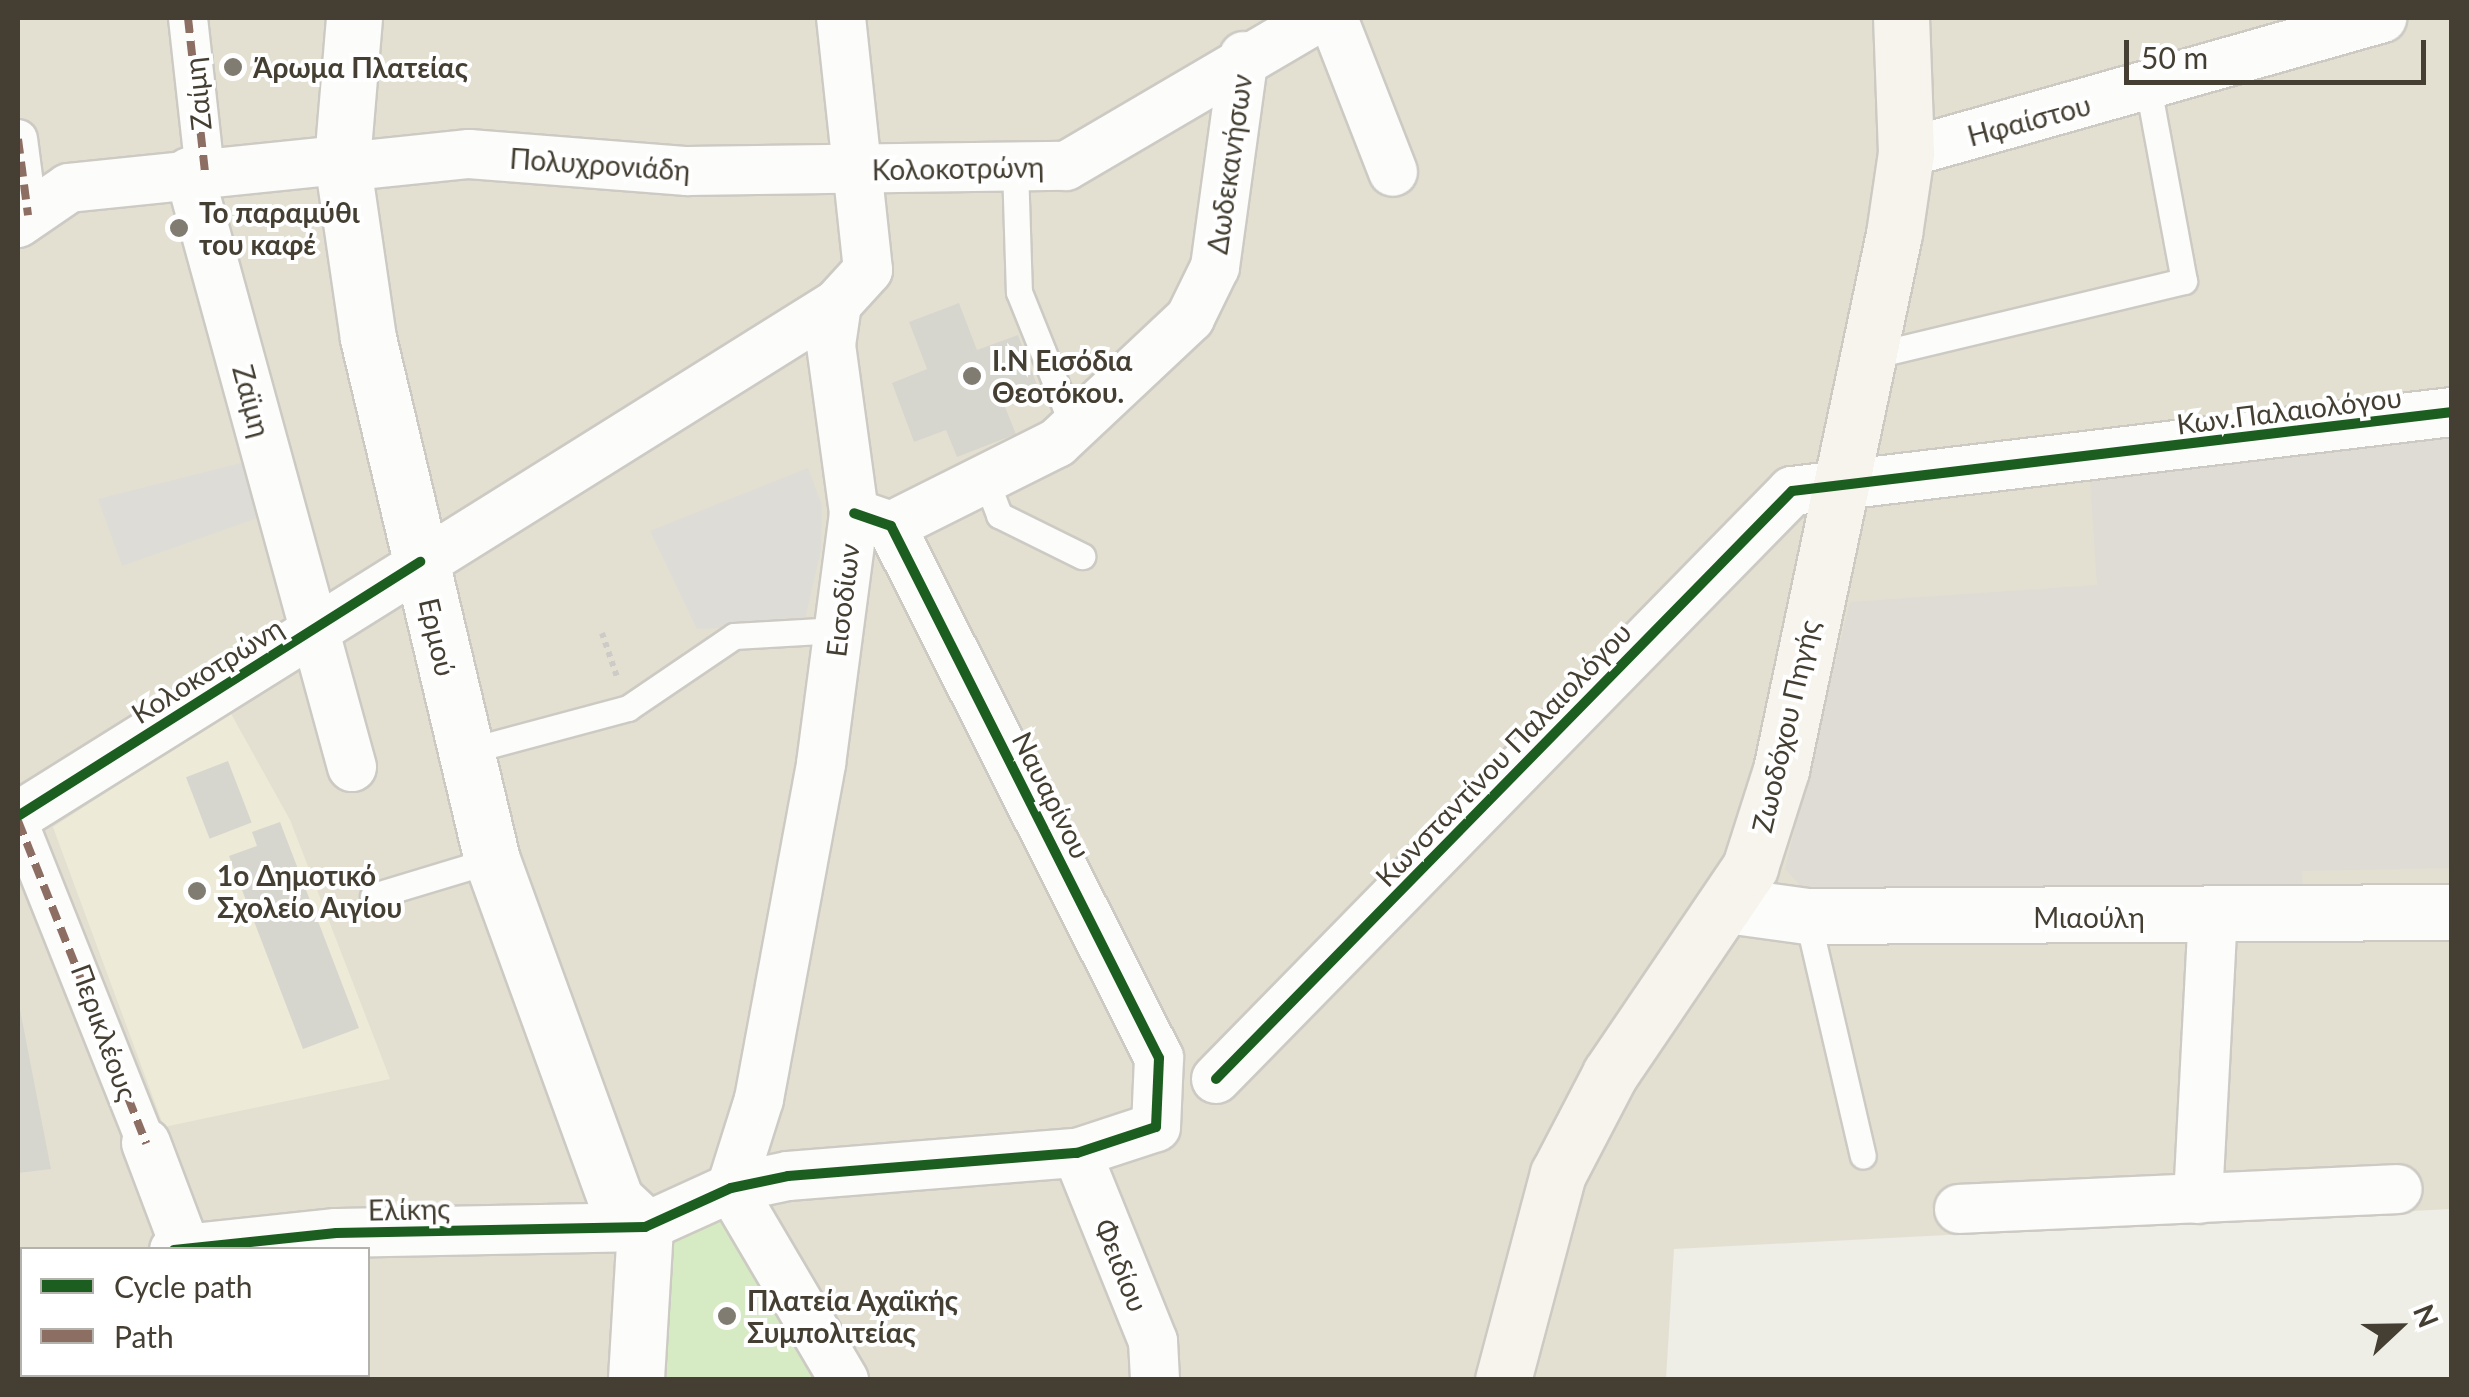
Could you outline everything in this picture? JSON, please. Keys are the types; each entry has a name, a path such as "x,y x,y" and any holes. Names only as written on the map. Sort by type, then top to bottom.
{"main road":[{"name":"Ζωοδόχου Πηγής","path":"1503,1380 1558,1174 1610,1074 1750,866 1781,770 1836,492 1868,356 1906,153 1900,18"}],"street":[{"name":"Ζαίμη","path":"188,18 197,172"},
{"name":"Ερμού","path":"354,18 342,164 368,338 464,752 492,860 616,1200 645,1226"},
{"path":"838,304 868,270 841,18"},
{"name":"Κολοκοτρώνη","path":"857,170 1066,166 1244,56 1318,18"},
{"path":"1333,18 1393,172"},
{"name":"Ηφαίστου","path":"1906,153 2148,88 2382,18"},
{"name":"Δωδεκανήσων","path":"872,519 985,478 1074,429 1190,318 1215,267 1244,56"},
{"path":"18,138 23,219"},
{"name":"Πολυχρονιάδη","path":"23,219 69,188 197,172 469,154 686,171 857,170"},
{"name":"Ζαϊμη","path":"197,172 314,629"},
{"name":"Κολοκοτρώνη","path":"18,818 420,562 838,304"},
{"name":"Εισοδίων","path":"731,1188 758,1099 838,630 872,519 830,378 838,304"},
{"name":"Κων.Παλαιολόγου","path":"1836,492 2452,412"},
{"name":"Κωνσταντίνου Παλαιολόγου","path":"1216,1080 1792,491 1836,492"},
{"name":"Ναυαρίνου","path":"872,519 1159,1058 1156,1127 1077,1153"},
{"path":"314,629 352,767"},
{"name":"Περικλέους","path":"18,818 146,1143 179,1247"},
{"name":"Μιαούλη","path":"1727,905 1807,916 2213,917 2452,912"},
{"path":"2198,1200 2213,917"},
{"path":"636,1380 645,1226 731,1188 1077,1153"},
{"name":"Φειδίου","path":"1077,1153 1153,1341 1155,1380"},
{"path":"731,1188 844,1380"},
{"path":"1959,1209 2398,1189"},
{"name":"Ελίκης","path":"189,1247 336,1233 645,1226"}],"lane":[{"path":"1868,356 2184,281 2148,88"},
{"path":"1015,167 1019,292 1074,429"},
{"path":"985,478 999,515 1082,556"},
{"path":"464,752 628,708 734,636 838,630"},
{"path":"373,896 492,860"},
{"path":"1807,916 1863,1156"}],"path":[{"path":"602,634 628,708"}],"shaded area":[{"path":"18,18 2451,18 2451,1209 1674,1249 1666,1379 18,1379"},
{"path":"2451,434 2451,868 2302,871 2303,892 1810,896 1785,869 1850,602 2097,585 2090,481"},
{"path":"273,455 291,506 122,566 98,499"},
{"path":"808,468 822,505 821,550 804,624 697,629 650,531"},
{"name":"1o Δημοτικό Σχολείο Αιγίου","path":"230,712 290,820 390,1079 164,1127 53,827"}],"green space":[{"name":"Πλατεία Αχαϊκής Συμπολιτείας","path":"730,1214 826,1379 661,1380 671,1240"}],"building":[{"name":"Ι.Ν Εισόδια Θεοτόκου.","path":"959,303 977,350 1018,335 1040,393 1005,407 1016,434 957,457 946,430 914,442 892,383 927,369 909,322"},
{"path":"228,761 252,823 210,839 186,777"},
{"path":"280,822 359,1028 303,1049 229,856 257,846 252,832"},
{"path":"18,999 51,1169 18,1173"}],"marked path":[{"path":"188,18 205,171"},
{"path":"18,139 28,215"},
{"path":"18,821 146,1143"}],"cycle path":[{"path":"1216,1079 1792,491 2452,412"},
{"path":"203,1247 336,1233 645,1227 731,1188 788,1176 1077,1153 1156,1127 1159,1058 891,526 854,513"},
{"path":"18,816 420,562"}],"place":[{"name":"Άρωμα Πλατείας","path":"233,67"},
{"name":"Το παραμύθι του καφέ","path":"179,228"},
{"name":"Ι.Ν Εισόδια Θεοτόκου.","path":"972,376"},
{"name":"1o Δημοτικό Σχολείο Αιγίου","path":"197,891"},
{"name":"Πλατεία Αχαϊκής Συμπολιτείας","path":"727,1316"}]}
